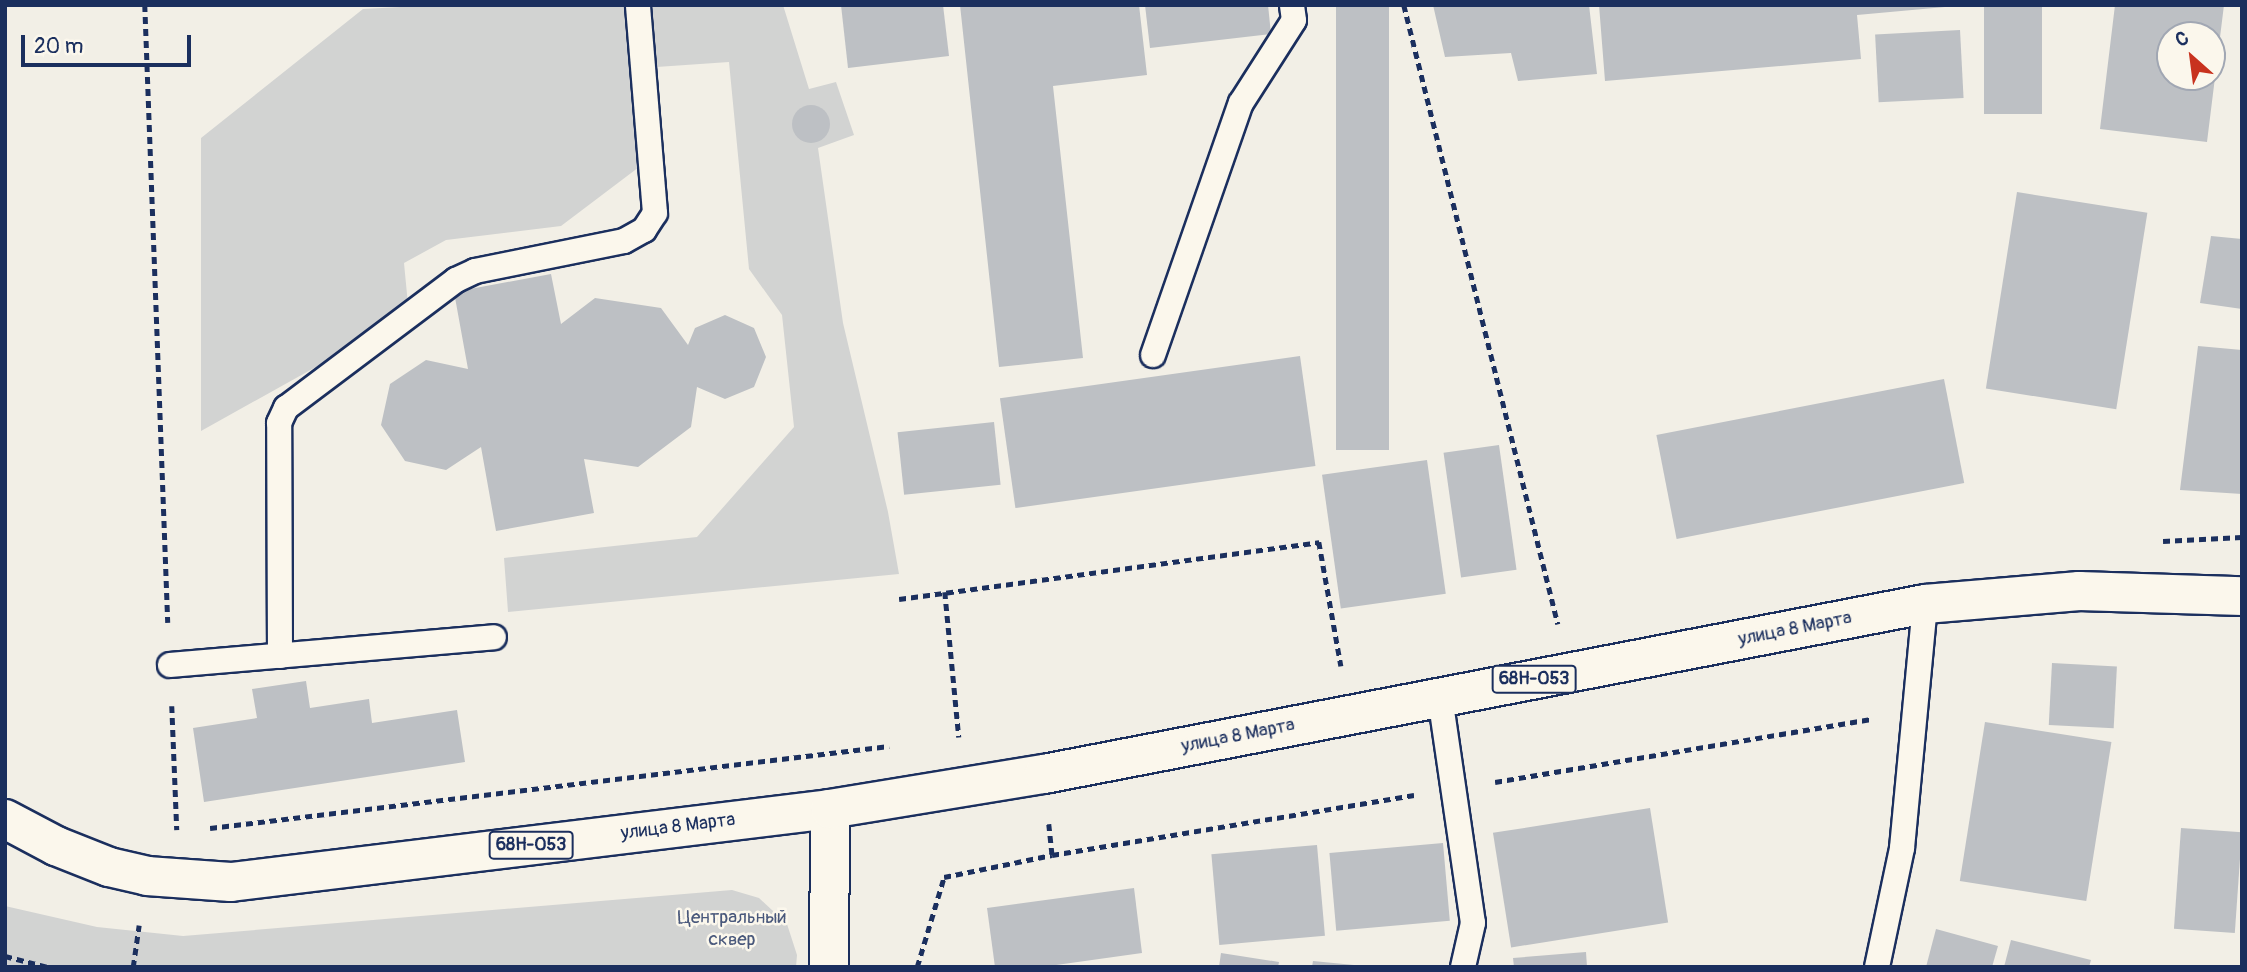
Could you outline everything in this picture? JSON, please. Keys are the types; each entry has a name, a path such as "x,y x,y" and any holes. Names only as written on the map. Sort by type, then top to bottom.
{"main road":[{"name":"улица 8 Марта","path":"5,819 56,846 109,867 147,876 231,881 830,809 1044,774 1924,604 2079,590 2242,596"},
{"path":"830,809 830,967"}],"lane":[{"path":"280,656 279,423 286,408 456,280 475,271 624,241 644,230 655,213 638,5"},
{"path":"1153,355 1241,103 1294,20 1292,5"},
{"path":"1877,967 1902,848 1924,604"},
{"path":"170,665 494,637"},
{"path":"1440,697 1456,789 1474,923 1463,967"}],"path":[{"path":"145,5 177,832"},
{"path":"1404,5 1558,624"},
{"path":"2160,541 2242,537"},
{"path":"899,598 1319,541 1341,667"},
{"path":"945,592 959,737"},
{"path":"1545,626 1572,621"},
{"path":"1328,670 1355,664"},
{"path":"946,739 973,736"},
{"path":"205,828 891,745"},
{"path":"165,830 191,830"},
{"path":"917,967 944,877 1052,855"},
{"path":"5,956 48,967"},
{"path":"11,967 13,958"}],"green space":[{"path":"437,5 783,5 809,89 836,82 854,135 818,148 843,323 888,512 899,574 508,612 504,558 697,537 794,427 782,315 749,269 729,62 642,68 647,161 561,226 446,240 404,263 409,315 201,431 201,138 363,9"},
{"name":"Центральный сквер","path":"732,890 759,898 787,924 797,955 796,967 5,967 5,906 97,927 183,936"}],"building":[{"path":"841,5 943,5 949,56 848,68"},
{"path":"960,5 1139,5 1147,75 1053,86 1083,358 999,367"},
{"path":"1145,5 1268,5 1271,34 1150,48"},
{"path":"1336,5 1389,5 1389,450 1336,450"},
{"path":"1433,5 1589,5 1597,74 1518,81 1511,53 1445,57"},
{"path":"1599,5 1945,7 1857,15 1861,59 1605,81"},
{"path":"1984,5 2042,5 2042,114 1984,114"},
{"path":"2115,5 2224,5 2222,21 2156,21 2156,91 2213,91 2207,142 2100,129"},
{"path":"1960,30 1964,98 1879,102 1875,34"},
{"path":"811,105 824,111 830,124 824,137 811,143 798,137 792,124 798,111"},
{"path":"2017,192 2147,213 2116,409 1986,389"},
{"path":"2211,236 2242,239 2242,309 2200,303"},
{"path":"551,274 561,324 595,298 661,308 688,345 695,328 725,315 754,328 766,357 754,387 725,399 697,387 691,427 638,467 584,459 594,513 496,531 481,447 446,470 405,461 381,425 390,384 426,360 468,369 454,292"},
{"path":"2198,346 2242,350 2242,494 2180,490"},
{"path":"1300,356 1315,466 1015,508 1000,398"},
{"path":"1944,379 1964,483 1677,539 1656,435"},
{"path":"994,422 1001,485 904,495 898,432"},
{"path":"1499,445 1517,570 1461,578 1444,453"},
{"path":"1427,460 1446,594 1341,608 1322,475"},
{"path":"2052,663 2117,666 2114,728 2049,725"},
{"path":"306,681 310,708 369,699 372,723 457,710 465,762 204,802 193,728 257,718 252,689"},
{"path":"1985,722 2111,742 2086,901 1960,881"},
{"path":"1650,808 1668,923 1511,947 1493,833"},
{"path":"2181,828 2242,832 2235,933 2174,929"},
{"path":"1443,843 1450,921 1336,931 1329,853"},
{"path":"1317,845 1325,936 1219,945 1211,854"},
{"path":"1134,888 1142,953 1042,967 995,967 987,908"},
{"path":"1936,929 1998,946 1992,967 1926,967"},
{"path":"2011,940 2091,960 2089,967 2004,967"},
{"path":"1586,952 1587,967 1514,967 1513,958"},
{"path":"1221,953 1279,962 1278,967 1219,967"},
{"path":"1313,961 1354,965 1354,967 1312,967"}]}
